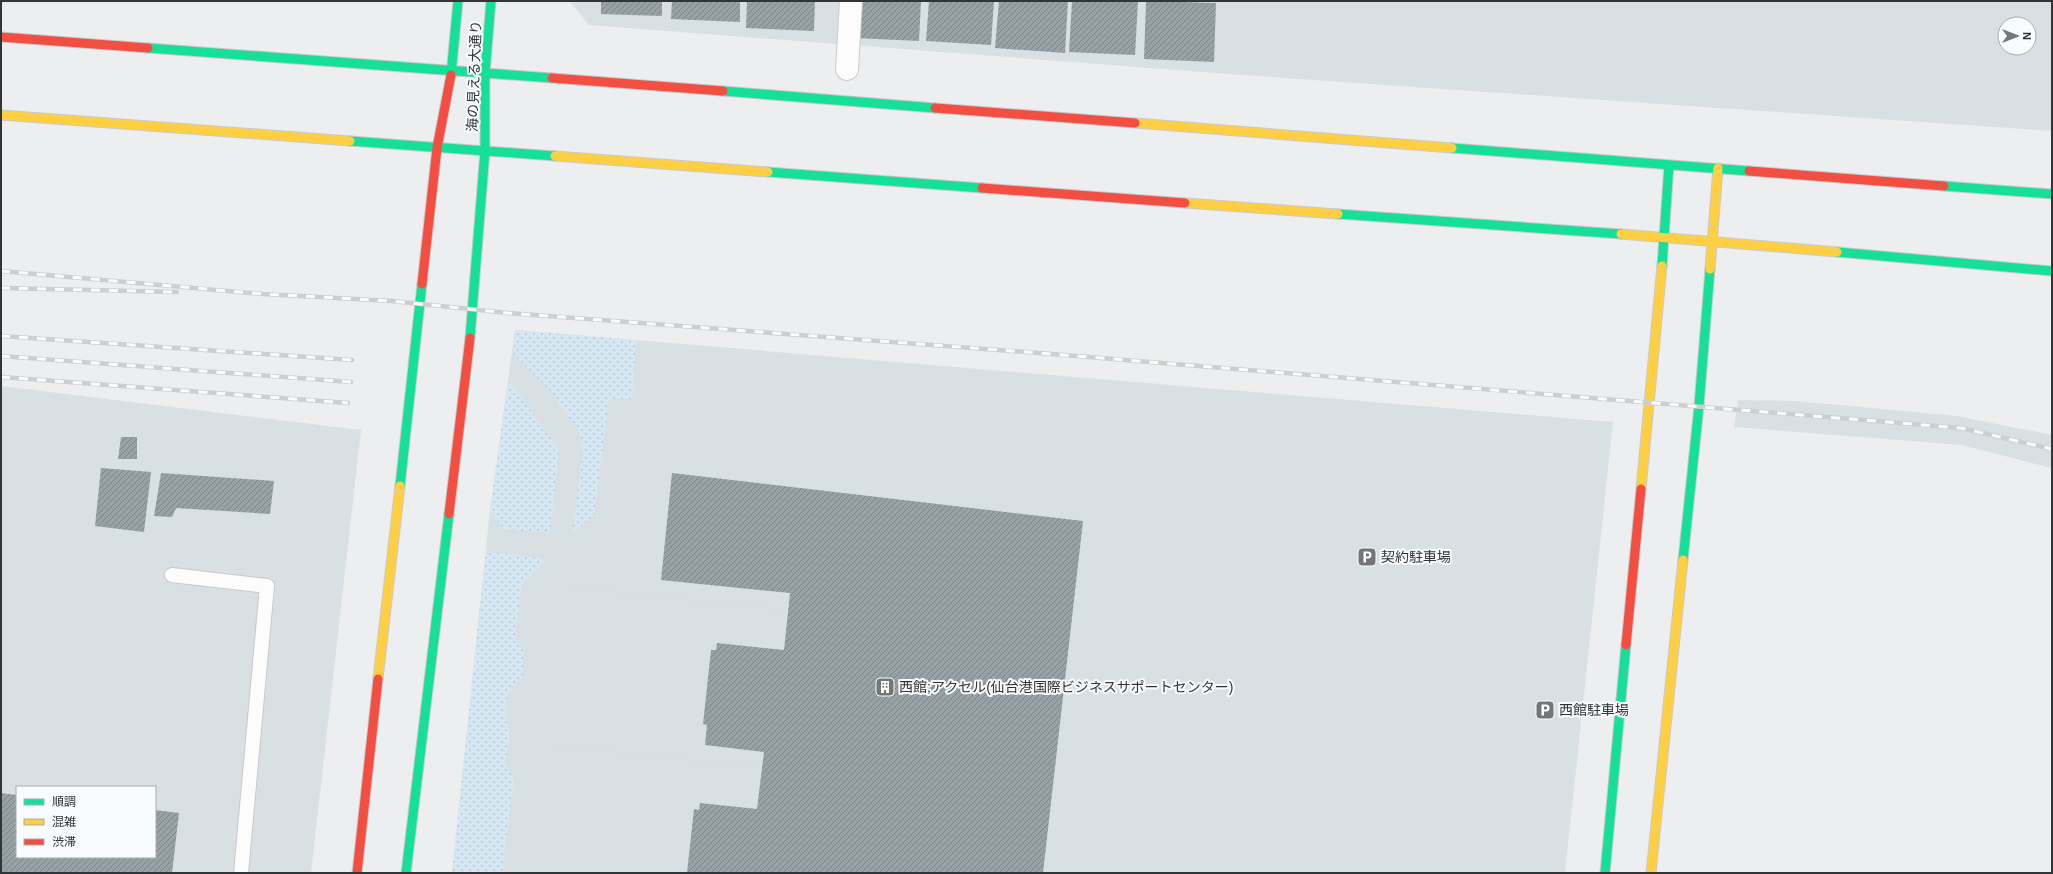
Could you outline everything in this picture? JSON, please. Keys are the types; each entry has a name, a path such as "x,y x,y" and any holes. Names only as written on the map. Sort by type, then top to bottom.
{"street":[{"path":"357,873 437,148 451,72 458,1"},
{"name":"海の見える大通り","path":"406,873 469,350 485,151 486,72 491,1"},
{"path":"847,69 851,1"},
{"path":"1,37 451,72 486,72 2052,194"},
{"path":"1,115 1264,210 1713,240 2052,271"},
{"path":"1605,873 1665,237 1669,165"},
{"path":"1651,873 1699,406 1718,168"}],"lane":[{"path":"172,575 267,586 241,873"}],"path":[{"path":"566,587 788,610"},
{"path":"550,745 762,768"}],"shaded area":[{"path":"569,1 2052,1 2052,131 1242,75 589,25"},
{"path":"515,330 1613,422 1565,873 452,873 490,510"},
{"path":"515,330 636,340 632,398 609,399 594,516 573,533 583,446 578,430 550,391 513,353"},
{"path":"509,381 559,449 550,533 503,529 490,510"},
{"path":"1,386 361,430 311,873 1,873"},
{"path":"1738,400 1796,401 1957,416 2052,435 2052,468 1962,445 1734,427"},
{"path":"486,552 547,559 522,584 515,637 524,651 522,678 507,693 504,714 510,732 505,764 514,778 503,864 504,873 452,873"}],"building":[{"path":"601,1 662,1 662,16 601,14"},
{"path":"672,1 740,1 740,22 671,19"},
{"path":"747,1 815,1 814,31 746,28"},
{"path":"858,1 921,1 919,41 856,38"},
{"path":"929,1 994,1 991,45 926,41"},
{"path":"999,1 1068,1 1065,53 995,48"},
{"path":"1072,1 1138,1 1135,55 1069,52"},
{"path":"1146,1 1216,3 1214,62 1144,59"},
{"path":"121,437 137,437 137,459 118,459"},
{"path":"101,468 151,472 144,532 95,526"},
{"path":"161,473 274,481 270,514 176,508 172,517 154,516"},
{"name":"西館;アクセル(仙台港国際ビジネスサポートセンター)","path":"672,473 1083,521 1043,873 687,873 694,809 699,810 700,803 757,809 764,752 705,745 707,725 703,724 711,650 716,650 717,643 784,650 790,593 661,580"},
{"path":"1,793 16,795 16,858 156,858 156,810 179,813 172,873 1,873"}],"railway":[{"path":"1,271 263,294 392,301 508,313 1039,353 1961,428 2052,449"},
{"path":"1,288 177,292"},
{"path":"1,336 352,360"},
{"path":"1,356 351,382"},
{"path":"1,377 348,403"}],"traffic: fast":[{"path":"451,75 458,1"},
{"path":"470,338 485,151 485,73 491,1"},
{"path":"148,48 552,78"},
{"path":"723,91 935,108"},
{"path":"350,141 555,156"},
{"path":"1452,148 1749,171"},
{"path":"1662,266 1669,165"},
{"path":"768,172 982,188"},
{"path":"1944,186 2052,194"},
{"path":"1338,214 1621,234"},
{"path":"1837,252 2052,271"},
{"path":"1683,560 1699,406 1710,269"},
{"path":"400,486 422,284"},
{"path":"406,873 449,514"},
{"path":"1605,873 1626,645"}],"traffic: slow":[{"path":"1,115 350,141"},
{"path":"1135,123 1452,148"},
{"path":"555,156 768,172"},
{"path":"1710,269 1718,168"},
{"path":"1185,203 1338,214"},
{"path":"1621,234 1837,252"},
{"path":"1641,489 1662,266"},
{"path":"378,679 400,486"},
{"path":"1651,873 1683,560"}],"traffic: jam":[{"path":"1,37 148,48"},
{"path":"422,284 437,148 451,75"},
{"path":"552,78 723,91"},
{"path":"935,108 1135,123"},
{"path":"1749,171 1944,186"},
{"path":"982,188 1185,203"},
{"path":"449,514 470,338"},
{"path":"1626,645 1641,489"},
{"path":"357,873 378,679"}],"place":[{"name":"契約駐車場","path":"1367,557"},
{"name":"西館;アクセル(仙台港国際ビジネスサポートセンター)","path":"885,687"},
{"name":"西館駐車場","path":"1545,710"}]}
